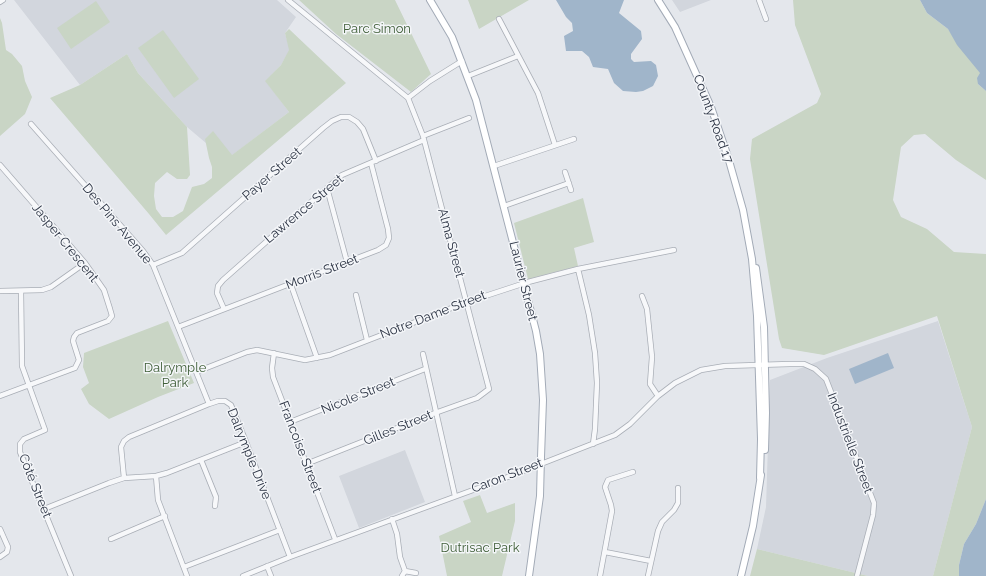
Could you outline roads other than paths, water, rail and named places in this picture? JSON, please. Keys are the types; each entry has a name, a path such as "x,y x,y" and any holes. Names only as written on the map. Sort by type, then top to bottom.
{"main road":[{"name":"Laurier Street","path":"430,0 447,26 468,76 476,100 524,283 540,354 543,400 540,496 529,576"},
{"name":"County Road 17","path":"658,0 675,27 711,107 743,210 750,245 755,259 759,283 764,327 762,365 766,436 764,458 752,526 741,576"}],"street":[{"path":"288,0 408,98 430,81 462,61"},
{"path":"759,0 766,18"},
{"path":"499,19 538,93 555,146"},
{"path":"468,76 518,56"},
{"name":"Alma Street","path":"408,98 424,138 489,389"},
{"name":"Payer Street","path":"154,265 182,253 323,128 341,116 349,117 357,122 363,129 376,160"},
{"name":"Lawrence Street","path":"224,309 217,293 218,286 223,280 342,176 469,118"},
{"name":"Des Pins Avenue","path":"31,124 154,265 209,404"},
{"path":"494,166 574,139"},
{"name":"Morris Street","path":"178,327 291,285 378,250 386,245 389,238 388,229 371,163"},
{"name":"Jasper Crescent","path":"0,165 85,264 104,290 112,316 108,321 77,333 74,337 73,342 79,360 75,368 0,396"},
{"path":"565,172 571,190"},
{"path":"504,206 568,183"},
{"path":"327,188 347,262"},
{"name":"Notre Dame Street","path":"196,372 247,352 257,350 305,360 330,355 466,302 524,283 578,269 674,250"},
{"path":"0,291 42,290 51,287 85,264"},
{"path":"578,269 589,315 595,353 597,383 593,444"},
{"path":"291,285 317,358"},
{"name":"Côté Street","path":"21,291 22,366 45,430 24,439 20,444 20,452 71,576"},
{"path":"356,295 367,340"},
{"path":"642,296 647,310 652,357 650,384 658,396"},
{"name":"Francoise Street","path":"274,353 272,368 273,377 335,539"},
{"path":"423,354 425,369 454,496"},
{"name":"Industrielle Street","path":"762,365 804,364 815,369 826,379 874,503 873,515 857,576"},
{"name":"Caron Street","path":"242,576 335,539 593,444 619,432 630,424 658,396 675,383 701,370 725,366 762,365"},
{"name":"Nicole Street","path":"290,422 425,369"},
{"name":"Gilles Street","path":"306,464 477,398 489,389"},
{"name":"Dalrymple Drive","path":"124,478 121,447 124,441 129,437 209,404 226,400 231,405 290,557"},
{"path":"44,509 109,482 124,478 156,476 246,442"},
{"path":"201,460 216,497 215,506"},
{"path":"600,576 612,511 605,487 608,480 632,472"},
{"path":"156,476 158,500 187,576"},
{"path":"648,576 658,531 662,522 674,510 678,503 678,488"},
{"path":"111,539 164,516"},
{"path":"392,519 397,534 400,557 405,571"},
{"path":"0,530 8,547 7,552 0,557"},
{"path":"184,567 280,530"},
{"path":"605,552 651,561"},
{"path":"267,566 271,576"},
{"path":"405,571 416,573"},
{"path":"402,576 405,571"}],"water":[{"path":"556,0 624,0 619,13 641,31 642,39 631,54 631,59 634,62 651,61 656,65 658,76 653,86 643,91 623,91 614,83 608,69 593,67 589,57 582,51 566,51 564,36 573,31 572,23 566,17"},
{"path":"920,0 986,0 986,91 978,84 977,78 980,73 957,45 948,29 927,13"},
{"path":"888,353 894,368 855,384 849,369"},
{"path":"986,499 986,576 959,576 959,565 964,544 976,524"}],"park label":[{"name":"Parc Simon","path":"377,29"},
{"name":"Dalrymple Park","path":"175,376"},
{"name":"Dutrisac Park","path":"480,548"}]}
